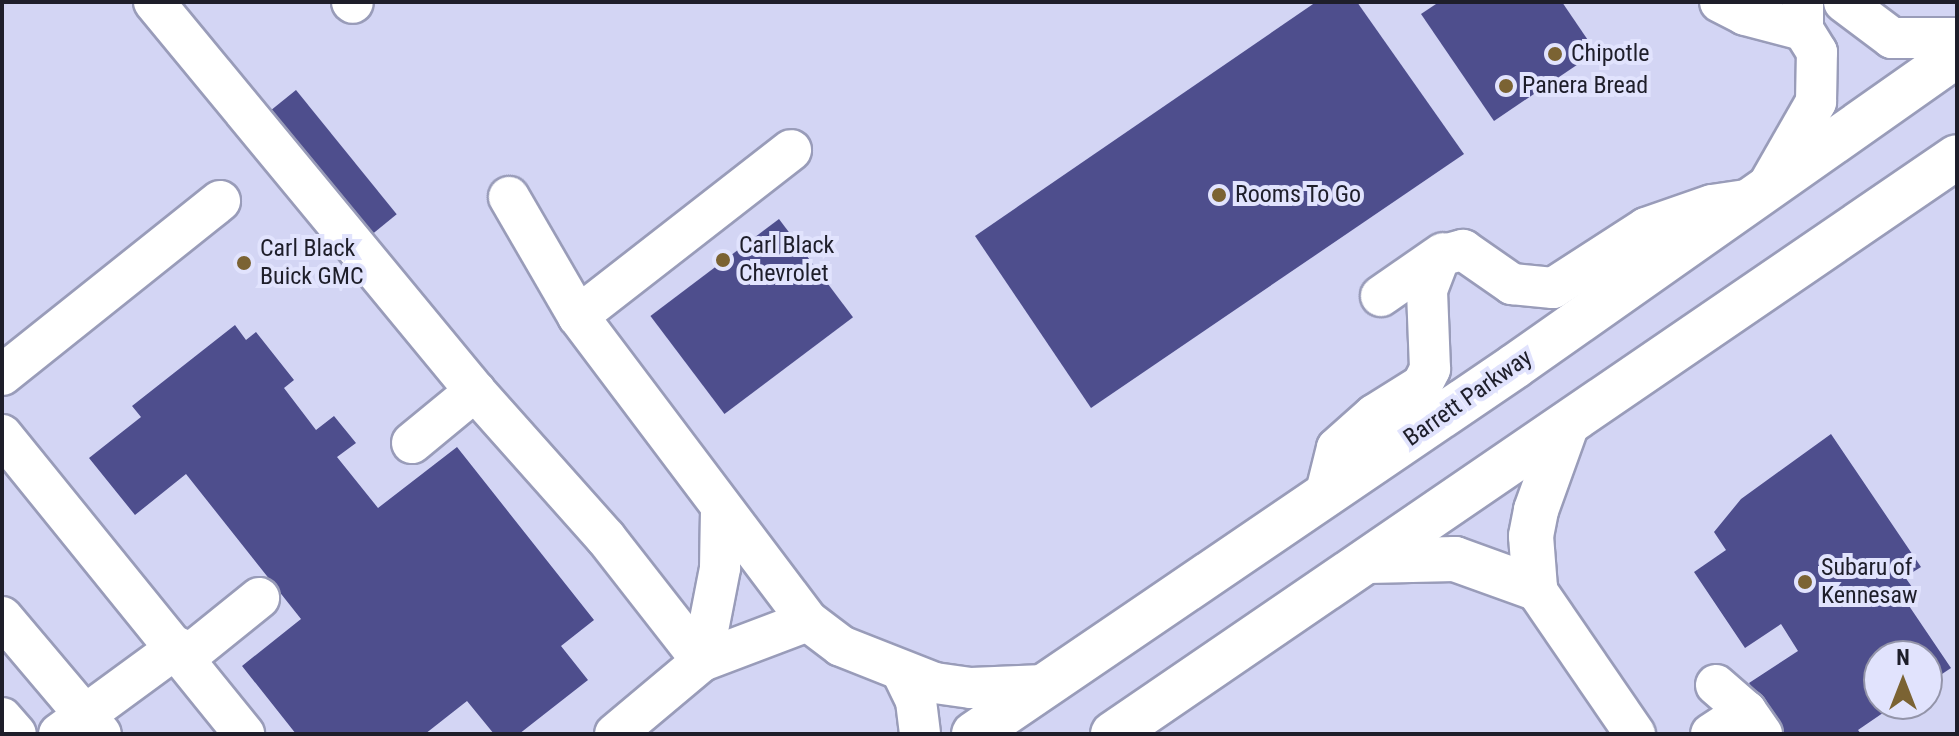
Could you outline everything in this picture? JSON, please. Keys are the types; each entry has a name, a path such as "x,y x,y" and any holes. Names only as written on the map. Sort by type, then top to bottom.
{"highway":[{"name":"Barrett Parkway","path":"974,734 1325,496 1957,55"},
{"path":"1113,734 1957,157"},
{"path":"1365,561 1455,559 1535,588 1531,536 1536,510 1567,424"}],"street":[{"path":"154,2 475,391 606,538 702,661"},
{"path":"1440,256 1463,250 1512,284 1553,288 1646,228 1712,205 1758,196 1816,102 1817,52 1803,16 1745,15 1720,2"},
{"path":"1844,2 1892,38 1957,38"},
{"path":"578,316 791,150"},
{"path":"509,197 578,316 721,510 808,621 841,646 902,672 971,688 1044,685"},
{"path":"2,375 220,201"},
{"path":"1381,296 1473,233"},
{"path":"1325,496 1337,448 1374,415 1422,385 1430,369 1427,290 1440,256"},
{"path":"412,443 475,391"},
{"path":"2,435 182,652 244,734"},
{"path":"702,661 720,568 721,510"},
{"path":"1535,588 1635,734"},
{"path":"2,617 81,727 259,598"},
{"path":"615,734 702,661 808,621"},
{"path":"902,672 916,701 920,734"},
{"path":"1716,685 1754,723"},
{"path":"2,718 16,734"},
{"path":"1711,734 1754,723"}],"shaded area":[{"path":"2,2 1957,2 1957,734 2,734"}],"building":[{"name":"Rooms To Go","path":"1316,2 1357,2 1464,154 1091,408 975,236"},
{"path":"1439,2 1562,2 1596,52 1494,121 1421,14"},
{"path":"296,90 397,214 365,240 264,116"},
{"path":"779,219 853,317 724,414 650,316"},
{"path":"235,325 246,340 256,332 294,380 284,388 316,430 334,416 356,443 337,457 378,508 457,447 594,620 561,646 588,680 519,734 494,734 467,701 425,734 296,734 242,666 301,619 186,474 135,515 89,458 141,417 132,406"},
{"name":"Subaru of Kennesaw","path":"1831,434 1921,567 1905,577 1912,587 1901,594 1932,640 1863,640 1863,720 1873,720 1858,730 1861,734 1783,734 1749,683 1798,651 1781,624 1745,648 1694,572 1726,550 1714,532 1741,499"},
{"name":"Subaru of Kennesaw","path":"1943,656 1951,668 1943,673"}],"place":[{"name":"Chipotle","path":"1555,54"},
{"name":"Panera Bread","path":"1506,86"},
{"name":"Rooms To Go","path":"1219,195"},
{"name":"Carl Black Chevrolet","path":"723,260"},
{"name":"Carl Black Buick GMC","path":"244,263"},
{"name":"Subaru of Kennesaw","path":"1805,582"}]}
